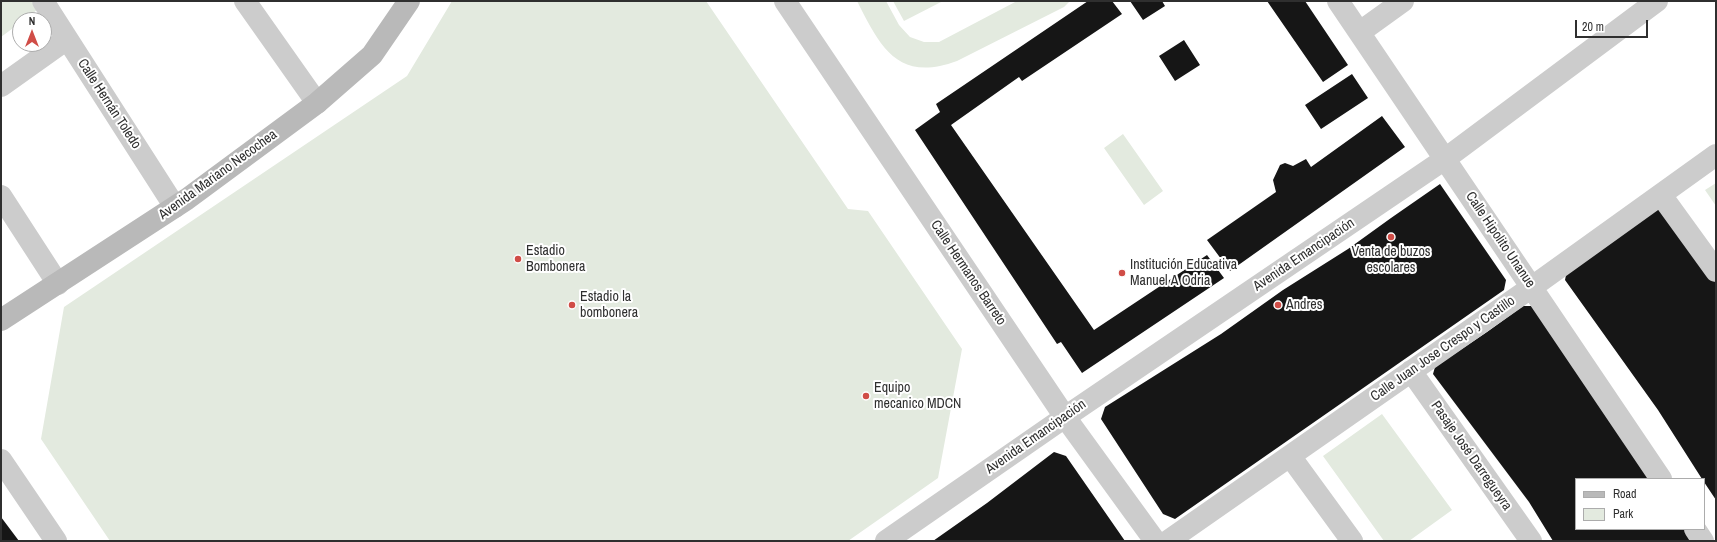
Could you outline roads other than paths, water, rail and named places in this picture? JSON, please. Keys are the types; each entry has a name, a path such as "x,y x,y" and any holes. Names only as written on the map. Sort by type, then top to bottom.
{"street":[{"name":"Calle Hernán Toledo","path":"43,1 175,207"},
{"path":"245,1 317,104"},
{"name":"Avenida Mariano Necochea","path":"1,320 175,207 317,104 372,55 409,1"},
{"name":"Calle Hermanos Barreto","path":"785,1 1065,417 1155,541"},
{"name":"Calle Hipolito Unanue","path":"1338,1 1660,478"},
{"path":"1360,32 1403,1"},
{"name":"Avenida Emancipación","path":"886,541 1065,417 1445,159 1657,1"},
{"path":"1,86 67,39"},
{"name":"Calle Juan Jose Crespo y Castillo","path":"1168,541 1532,287 1716,155"},
{"path":"1661,195 1716,271"},
{"path":"1,196 58,284"},
{"name":"Pasaje José Darregueyra","path":"1411,372 1531,541"},
{"path":"1290,456 1352,541"},
{"path":"1,460 56,541"},
{"path":"1696,530 1703,541"}],"place":[{"name":"Venta de buzos escolares","path":"1391,237"},
{"name":"Estadio Bombonera","path":"518,259"},
{"name":"Institución Educativa Manuel A Odria","path":"1122,273"},
{"name":"Estadio la bombonera","path":"572,305"},
{"name":"Andres","path":"1278,305"},
{"name":"Equipo mecanico MDCN","path":"866,396"}]}
